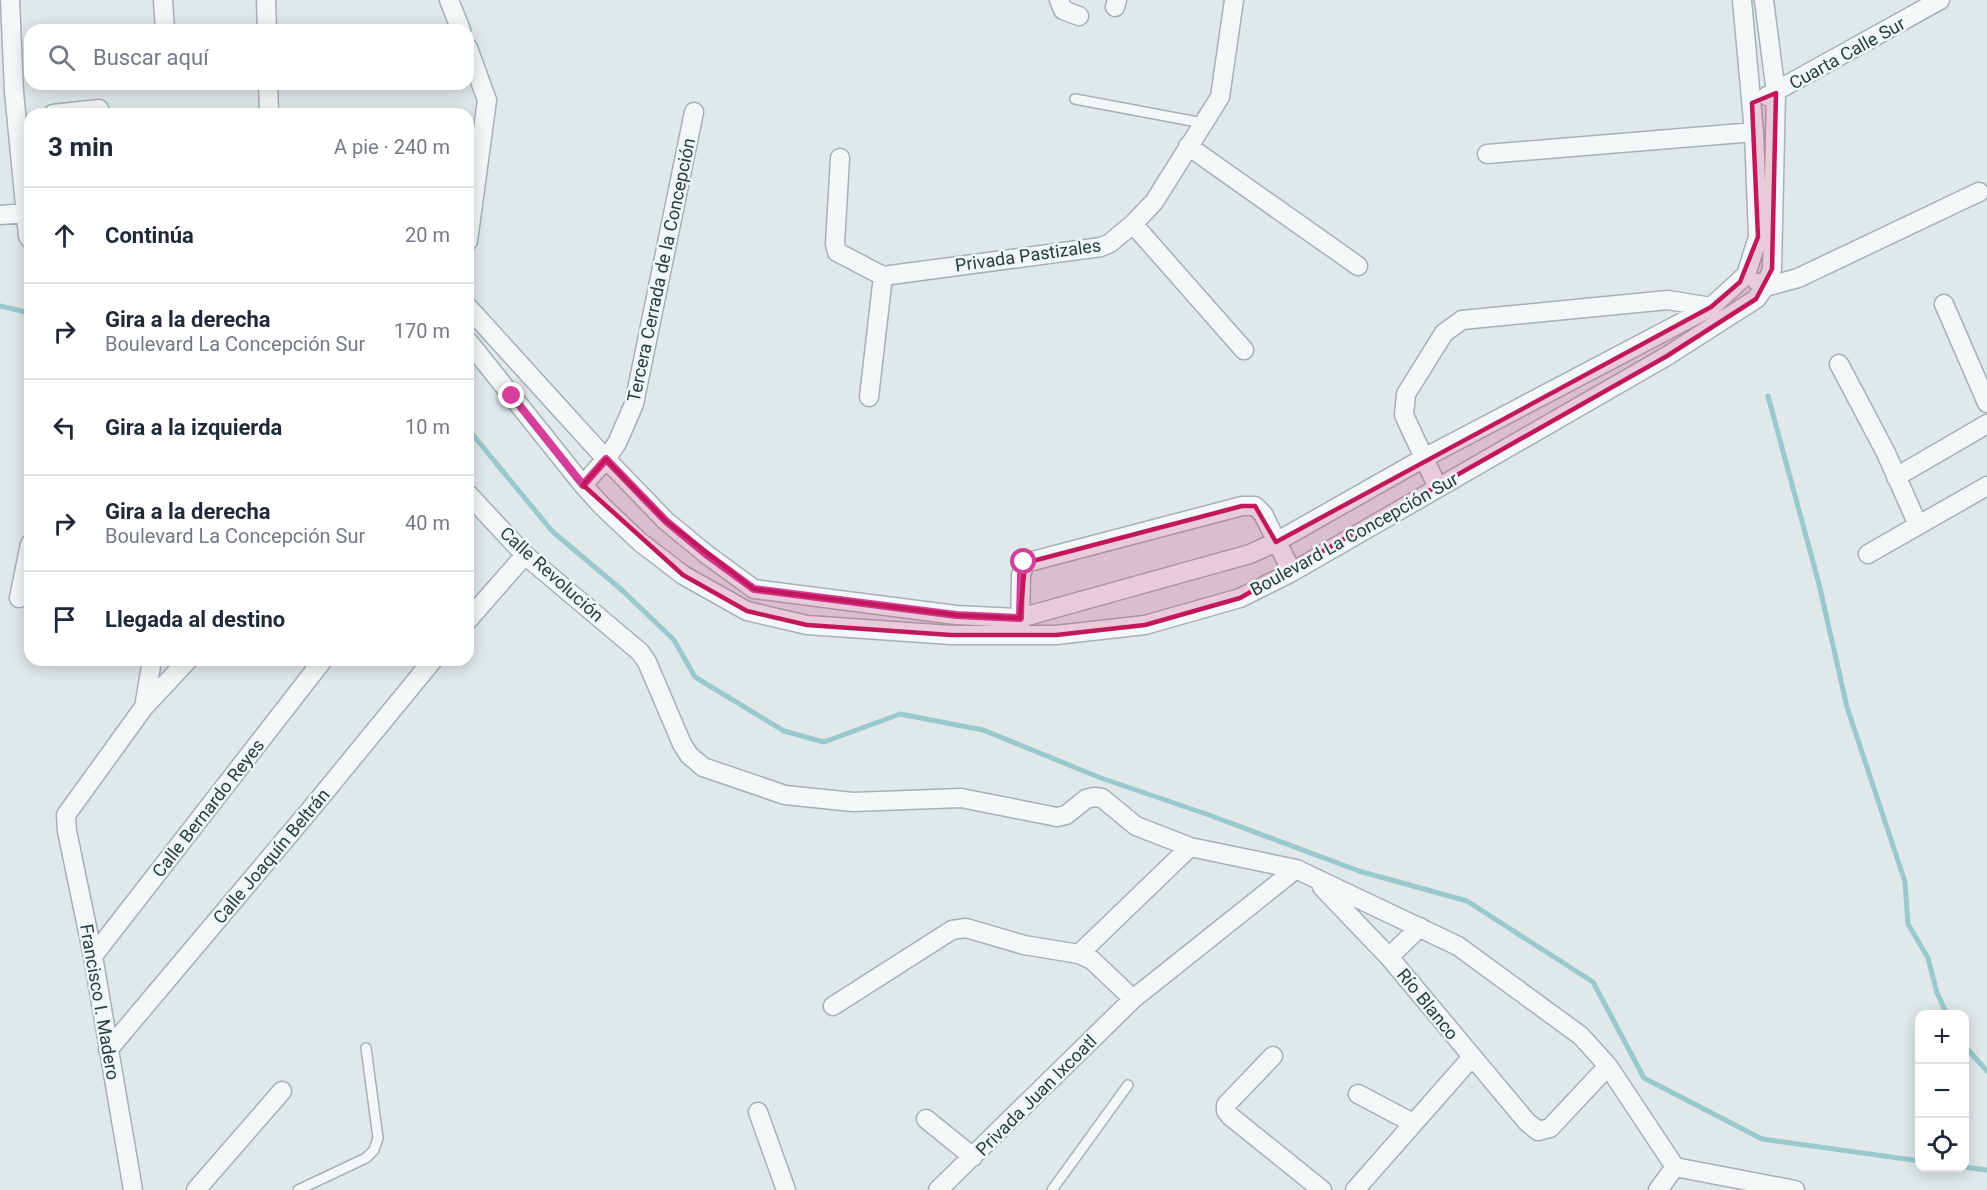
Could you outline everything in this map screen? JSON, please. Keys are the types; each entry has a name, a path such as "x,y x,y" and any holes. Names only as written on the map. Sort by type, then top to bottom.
{"street":[{"path":"10,0 7,93 23,117 24,149"},
{"path":"163,0 165,24"},
{"path":"266,0 267,24"},
{"path":"449,0 459,24"},
{"path":"1059,0 1063,10 1079,16"},
{"name":"Privada Pastizales","path":"884,276 1101,247 1110,243 1154,202 1220,97 1234,0"},
{"path":"1742,0 1754,132 1758,237 1746,275 1765,288"},
{"path":"1764,0 1776,93 1772,269 1765,288"},
{"name":"Cuarta Calle Sur","path":"1752,103 1776,93 1940,0"},
{"path":"474,64 487,100 474,196"},
{"path":"268,90 269,108"},
{"name":"Tercera Cerrada de la Concepción","path":"583,485 606,459 634,404 694,111"},
{"path":"1488,154 1754,132"},
{"path":"1188,146 1358,266"},
{"path":"840,158 837,252 884,276 869,397"},
{"path":"1765,288 1798,278 1979,192"},
{"path":"0,215 24,213"},
{"path":"1133,224 1244,350"},
{"name":"Boulevard La Concepción Sur","path":"474,349 602,506 640,542 683,575 747,611 807,625 951,635 1020,627 1250,555 1424,459 1711,307 1746,275"},
{"name":"Boulevard La Concepción Sur","path":"474,314 606,459 666,521 754,589 956,615 1056,635 1144,625 1240,598 1292,572 1667,356 1756,299 1765,288"},
{"path":"1438,488 1404,415 1406,394 1444,333 1462,320 1668,300 1711,307"},
{"path":"1944,304 1987,403"},
{"path":"1839,364 1886,453 1918,525"},
{"path":"1896,477 1987,424"},
{"path":"1868,554 1987,486"},
{"name":"Calle Revolución","path":"474,500 525,555 640,651 647,662 682,744 689,755 703,767 785,795 853,802 962,798 1057,817 1066,815 1086,799 1094,796 1102,798 1136,826 1190,847"},
{"path":"1020,627 1021,575 1024,562 1242,506 1255,506 1263,514 1292,572"},
{"path":"474,613 525,555"},
{"path":"19,598 24,573"},
{"path":"144,707 151,666"},
{"path":"144,707 182,666"},
{"name":"Calle Bernardo Reyes","path":"93,956 318,666"},
{"name":"Calle Joaquín Beltrán","path":"108,1050 428,666"},
{"name":"Francisco I. Madero","path":"133,1190 93,956 67,831 66,814 144,707"},
{"path":"1079,954 1190,847 1296,869 1458,946 1581,1036 1608,1066 1675,1167 1795,1190"},
{"name":"Privada Juan Ixcoatl","path":"938,1190 1132,999 1296,869"},
{"name":"Río Blanco","path":"1315,879 1389,957 1527,1122 1538,1131 1550,1128 1608,1066"},
{"path":"1389,957 1420,927"},
{"path":"833,1006 952,930 966,928 1024,945 1079,954 1092,960 1132,999"},
{"path":"1273,1056 1226,1105 1226,1111 1322,1190"},
{"path":"1355,1190 1472,1057"},
{"path":"196,1190 282,1091"},
{"path":"1358,1094 1413,1123"},
{"path":"758,1112 786,1190"},
{"path":"926,1119 974,1157"},
{"path":"1658,1190 1675,1167"}],"lane":[{"path":"1074,99 1203,123"},
{"path":"298,1190 366,1158 374,1150 378,1138 366,1048"},
{"path":"1052,1190 1128,1085"}],"highlighted area":[{"path":"1776,93 1772,269 1756,299 1667,356 1240,598 1145,625 1056,635 951,635 807,625 747,611 683,575 583,485 606,459 666,521 754,589 956,615 1020,618 1025,563 1242,506 1255,506 1276,542 1711,307 1740,282 1758,237 1752,103"}],"waterway":[{"path":"0,306 24,312"},
{"path":"1768,396 1819,584 1847,707 1905,882 1908,924 1928,958 1937,993 1945,1010"},
{"path":"474,436 552,531 623,591 674,640 695,677 784,731 824,742 900,714 983,730 1101,778 1209,815 1359,871 1467,901 1593,982 1644,1078 1762,1139 1915,1160"},
{"path":"1969,1051 1987,1071"},
{"path":"1969,1168 1987,1170"}],"route":[{"path":"512,396 583,485 606,459 666,521 754,589 956,615 1020,618 1021,575 1024,562"}]}
